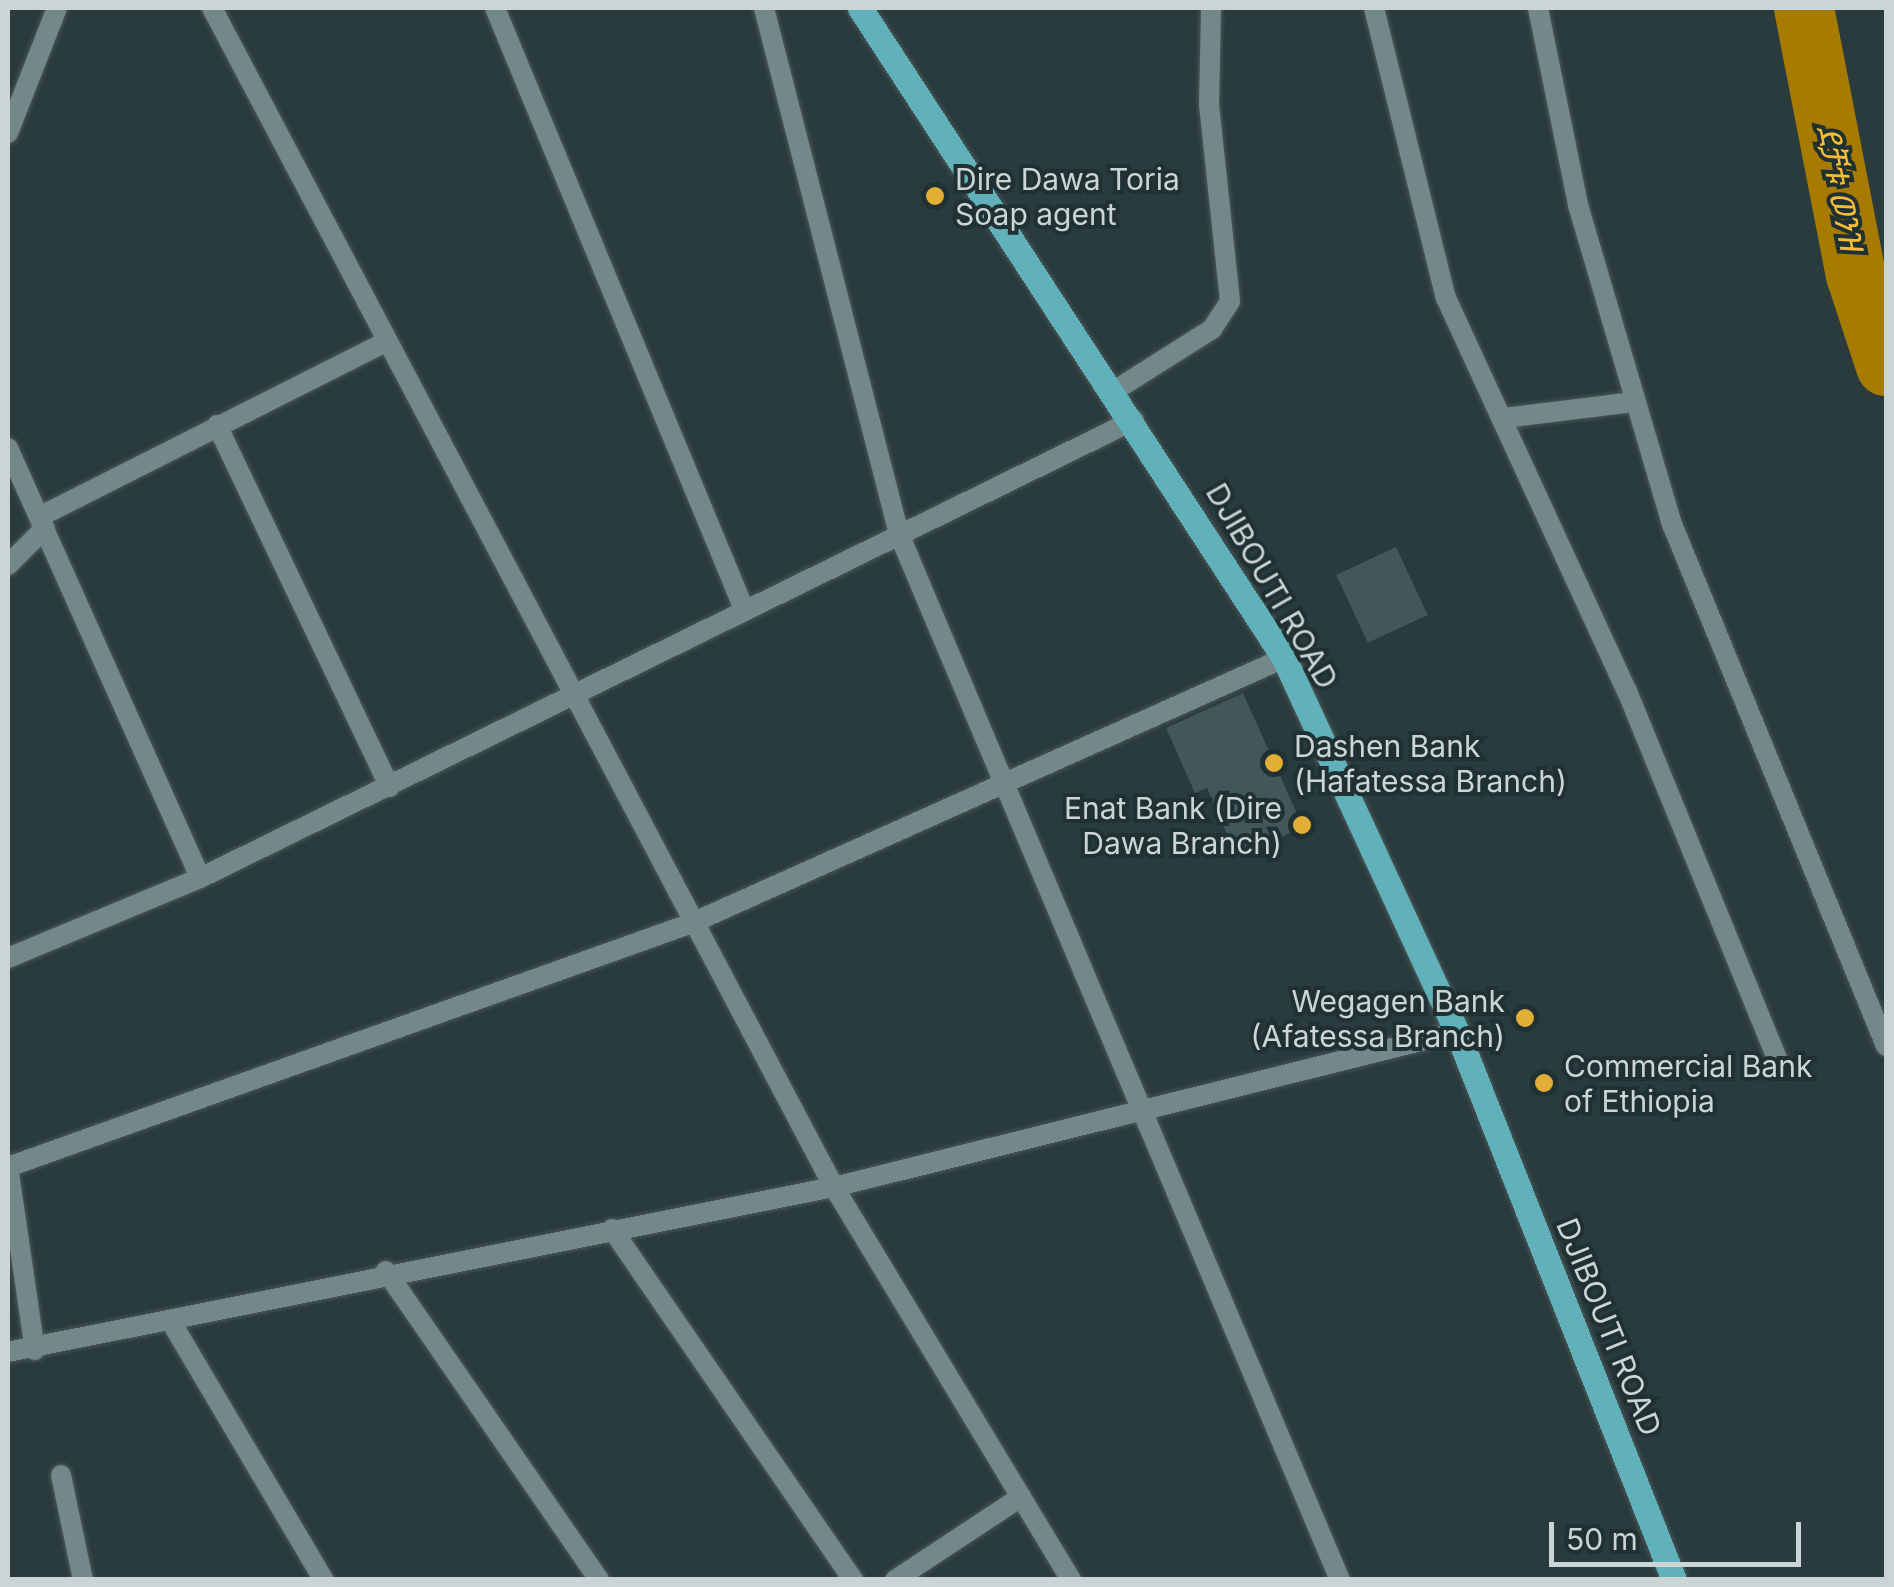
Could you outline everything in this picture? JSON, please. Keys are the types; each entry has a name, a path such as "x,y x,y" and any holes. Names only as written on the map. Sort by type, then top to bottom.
{"main road":[{"name":"DJIBOUTI ROAD","path":"860,8 1134,420 1284,658 1457,1032 1674,1580"}],"street":[{"path":"8,132 57,8"},
{"path":"212,8 383,343 834,1188 1072,1580"},
{"path":"495,8 744,610"},
{"path":"764,8 899,534 1144,1105 1340,1580"},
{"path":"1114,391 1212,329 1230,301 1209,105 1211,8"},
{"path":"1374,8 1435,266 1752,983 1781,1068"},
{"path":"1538,8 1578,205 1672,524 1886,1046"},
{"path":"8,564 43,522 217,425 383,343"},
{"path":"1504,418 1636,402"},
{"path":"8,958 200,878 1134,420"},
{"path":"217,425 390,787"},
{"path":"8,448 200,878"},
{"path":"35,1350 8,1166 692,923 1284,658"},
{"path":"8,1352 35,1350 386,1272 834,1188 1144,1105 1457,1032"},
{"path":"612,1228 853,1580"},
{"path":"386,1272 600,1580"},
{"path":"170,1320 324,1580"},
{"path":"61,1474 84,1580"},
{"path":"895,1580 1020,1497"}],"building":[{"path":"1396,547 1428,615 1368,643 1336,575"},
{"path":"1243,693 1303,827 1237,857 1207,788 1195,793 1166,728"}],"waterway":[{"name":"ደቻቱ ወንዝ","path":"1804,8 1856,275 1886,366"}],"place":[{"name":"Dire Dawa Toria Soap agent","path":"935,196"},
{"name":"Dashen Bank (Hafatessa Branch)","path":"1274,763"},
{"name":"Enat Bank (Dire Dawa Branch)","path":"1302,825"},
{"name":"Wegagen Bank (Afatessa Branch)","path":"1525,1018"},
{"name":"Commercial Bank of Ethiopia","path":"1544,1083"}]}
